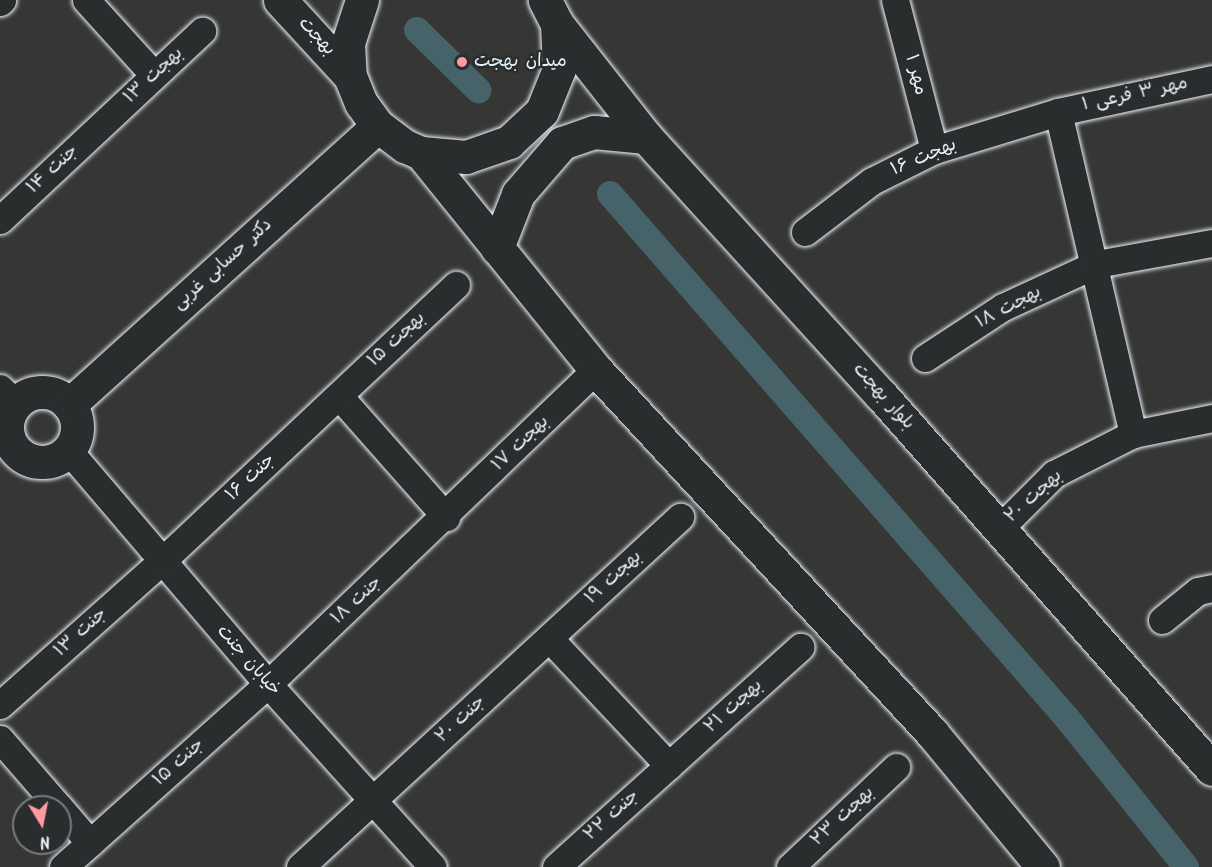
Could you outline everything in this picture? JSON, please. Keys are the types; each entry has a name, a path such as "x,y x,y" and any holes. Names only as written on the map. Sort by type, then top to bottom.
{"main road":[{"name":"بهجت","path":"280,0 351,76"},
{"path":"357,3 348,43 351,76 361,103 378,126 421,153 596,370 932,733 1043,867"},
{"path":"421,153 466,157 509,142 542,111 559,69 554,7"},
{"name":"بلوار بهجت","path":"554,7 646,137 1212,769"},
{"name":"دکتر حسابی غربی","path":"69,405 378,126"},
{"path":"496,248 518,194 562,143 594,132 646,137"},
{"path":"48,393 69,405 77,422 68,450 48,461 8,456 8,396 48,393"}],"street":[{"path":"86,0 154,75"},
{"name":"مهر ۱","path":"895,0 934,150"},
{"name":"بهجت ۱۳","path":"106,121 202,31"},
{"name":"مهر ۳ فرعی ۱","path":"1058,112 1212,79"},
{"path":"1058,112 1096,264 1133,434"},
{"name":"بهجت ۱۶","path":"805,232 872,181 934,150 1058,112"},
{"name":"جنت ۱۴","path":"0,220 106,121"},
{"name":"بهجت ۱۸","path":"925,358 1003,307 1096,264 1212,243"},
{"name":"بهجت ۱۵","path":"339,396 456,285"},
{"name":"بهجت ۱۷","path":"446,518 596,370"},
{"path":"339,396 446,518"},
{"name":"جنت ۱۶","path":"163,560 339,396"},
{"name":"بهجت ۲۰","path":"999,529 1054,474 1133,434 1212,418"},
{"name":"خیابان جنت","path":"68,450 268,684 434,867"},
{"name":"بهجت ۱۹","path":"549,638 680,517"},
{"name":"جنت ۱۸","path":"268,684 446,518"},
{"name":"جنت ۱۳","path":"0,705 163,560"},
{"path":"1162,620 1198,591 1212,588"},
{"path":"549,638 669,766"},
{"name":"جنت ۲۰","path":"300,867 549,638"},
{"name":"بهجت ۲۱","path":"669,766 800,647"},
{"name":"جنت ۱۵","path":"63,867 268,684"},
{"path":"0,739 49,795"},
{"name":"جنت ۲۲","path":"556,867 669,766"},
{"name":"بهجت ۲۳","path":"790,867 896,767"},
{"path":"72,821 90,843"}],"waterway":[{"path":"417,30 478,90"},
{"path":"610,194 1066,717 1186,867"}],"place":[{"name":"میدان بهجت","path":"462,62"}]}
